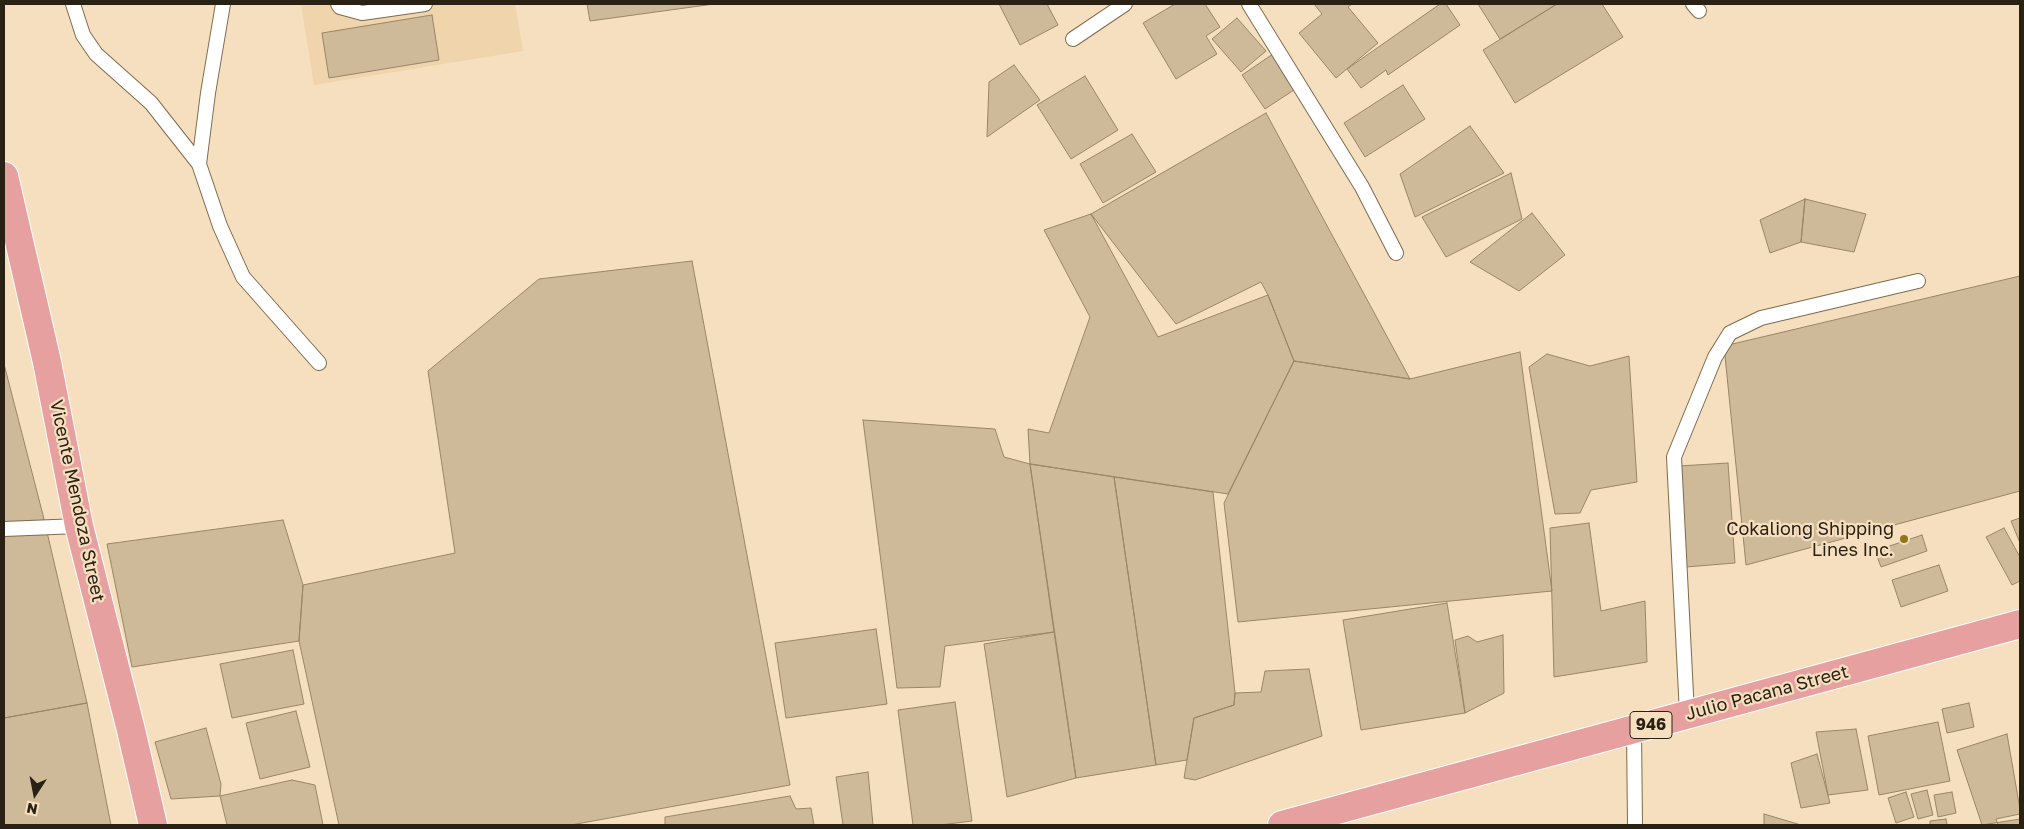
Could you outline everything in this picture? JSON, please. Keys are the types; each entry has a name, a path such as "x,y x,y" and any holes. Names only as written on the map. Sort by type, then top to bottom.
{"main road":[{"name":"Vicente Mendoza Street","path":"4,176 47,362 80,526 154,825"},
{"name":"Julio Pacana Street","path":"1282,825 2020,624"}],"lane":[{"path":"74,4 83,35 96,54 151,103 199,164 220,226 243,277 319,363"},
{"path":"199,164 208,92 223,4"},
{"path":"338,4 340,7 362,13 425,4"},
{"path":"1073,39 1125,4"},
{"path":"1249,4 1362,187 1396,253"},
{"path":"1687,714 1674,457 1715,357 1730,333 1761,318 1918,281"},
{"path":"4,529 80,526"},
{"path":"1634,730 1635,825"}],"shaded area":[{"path":"301,4 515,4 523,51 314,85"}],"building":[{"path":"587,4 714,4 590,21"},
{"path":"999,4 1047,4 1058,25 1020,45"},
{"path":"1175,4 1205,4 1220,27 1206,36 1217,54 1176,79 1143,23"},
{"path":"1314,4 1352,4 1348,7 1378,43 1336,78 1299,33 1322,14"},
{"path":"1440,4 1446,4 1460,25 1388,75 1386,70 1361,88 1347,69"},
{"path":"1478,4 1557,4 1500,39"},
{"path":"1557,4 1602,4 1623,37 1515,103 1483,50"},
{"path":"432,15 439,60 329,78 322,33"},
{"path":"1237,18 1266,51 1241,72 1212,39"},
{"path":"1273,54 1297,88 1265,109 1242,75"},
{"path":"1014,65 1040,100 987,137 989,82"},
{"path":"1085,76 1118,130 1071,159 1037,105"},
{"path":"1403,85 1425,119 1365,157 1344,123"},
{"path":"1266,113 1410,379 1294,361 1261,282 1176,324 1091,214"},
{"path":"1470,126 1504,173 1415,217 1400,174"},
{"path":"1132,134 1156,172 1103,203 1080,164"},
{"path":"1511,173 1522,219 1446,257 1422,217"},
{"path":"1805,199 1866,214 1854,252 1801,242"},
{"path":"1805,199 1801,242 1770,253 1760,220"},
{"path":"1532,213 1565,255 1519,291 1470,262"},
{"path":"1091,214 1158,337 1268,295 1294,361 1228,494 1030,464 1028,429 1049,433 1090,317 1044,230"},
{"path":"692,261 790,785 571,825 339,825 299,641 303,585 455,553 428,371 539,279"},
{"path":"2020,276 2020,491 1746,565 1724,346"},
{"path":"1520,352 1552,591 1238,622 1224,503 1294,361 1410,379"},
{"path":"1547,354 1590,366 1629,356 1637,482 1591,490 1580,513 1555,514 1529,367"},
{"path":"4,364 43,515 87,703 4,718"},
{"path":"863,420 995,429 1004,457 1030,464 1054,632 945,646 940,687 897,688"},
{"path":"1728,463 1735,563 1686,567 1679,466"},
{"path":"1030,464 1114,477 1156,765 1076,778"},
{"path":"1114,477 1213,492 1235,693 1234,705 1194,718 1187,760 1156,765"},
{"path":"2020,518 2020,543 2011,521"},
{"path":"283,520 303,585 299,641 132,667 107,544"},
{"path":"1589,523 1601,611 1645,601 1647,662 1554,677 1550,528"},
{"path":"2004,528 2020,557 2020,581 2012,585 1986,537"},
{"path":"1922,535 1927,551 1881,567 1875,551"},
{"path":"1939,565 1948,591 1901,607 1892,580"},
{"path":"1447,603 1465,713 1361,730 1343,620"},
{"path":"876,629 887,704 786,718 775,643"},
{"path":"1054,632 1076,778 1007,797 984,644"},
{"path":"1503,635 1504,693 1465,713 1455,640 1468,636 1477,642"},
{"path":"293,650 304,704 232,718 220,664"},
{"path":"1309,669 1322,736 1195,780 1184,778 1194,718 1234,705 1235,693 1261,692 1265,671"},
{"path":"955,702 972,821 940,825 913,825 898,710"},
{"path":"87,703 111,825 4,825 4,718"},
{"path":"1969,703 1974,727 1947,733 1942,709"},
{"path":"296,711 310,767 260,779 246,723"},
{"path":"1938,722 1950,781 1879,795 1868,736"},
{"path":"206,728 221,784 220,796 171,799 155,742"},
{"path":"1856,729 1868,790 1828,795 1816,732"},
{"path":"2007,734 2020,809 2020,819 1982,825 1957,750"},
{"path":"1817,754 1830,803 1801,808 1791,763"},
{"path":"868,772 873,825 843,825 836,777"},
{"path":"292,780 315,785 323,825 227,825 220,796"},
{"path":"1927,790 1933,815 1918,819 1911,794"},
{"path":"1906,792 1914,817 1896,823 1888,798"},
{"path":"1952,792 1956,813 1938,817 1934,795"},
{"path":"790,796 796,809 811,808 814,825 665,825 665,817"},
{"path":"1764,814 1801,825 1764,825"},
{"path":"2020,814 2020,825 1998,825 1996,819"},
{"path":"1946,819 1947,825 1930,825 1930,821"}],"place":[{"name":"Cokaliong Shipping Lines Inc.","path":"1904,539"}]}
